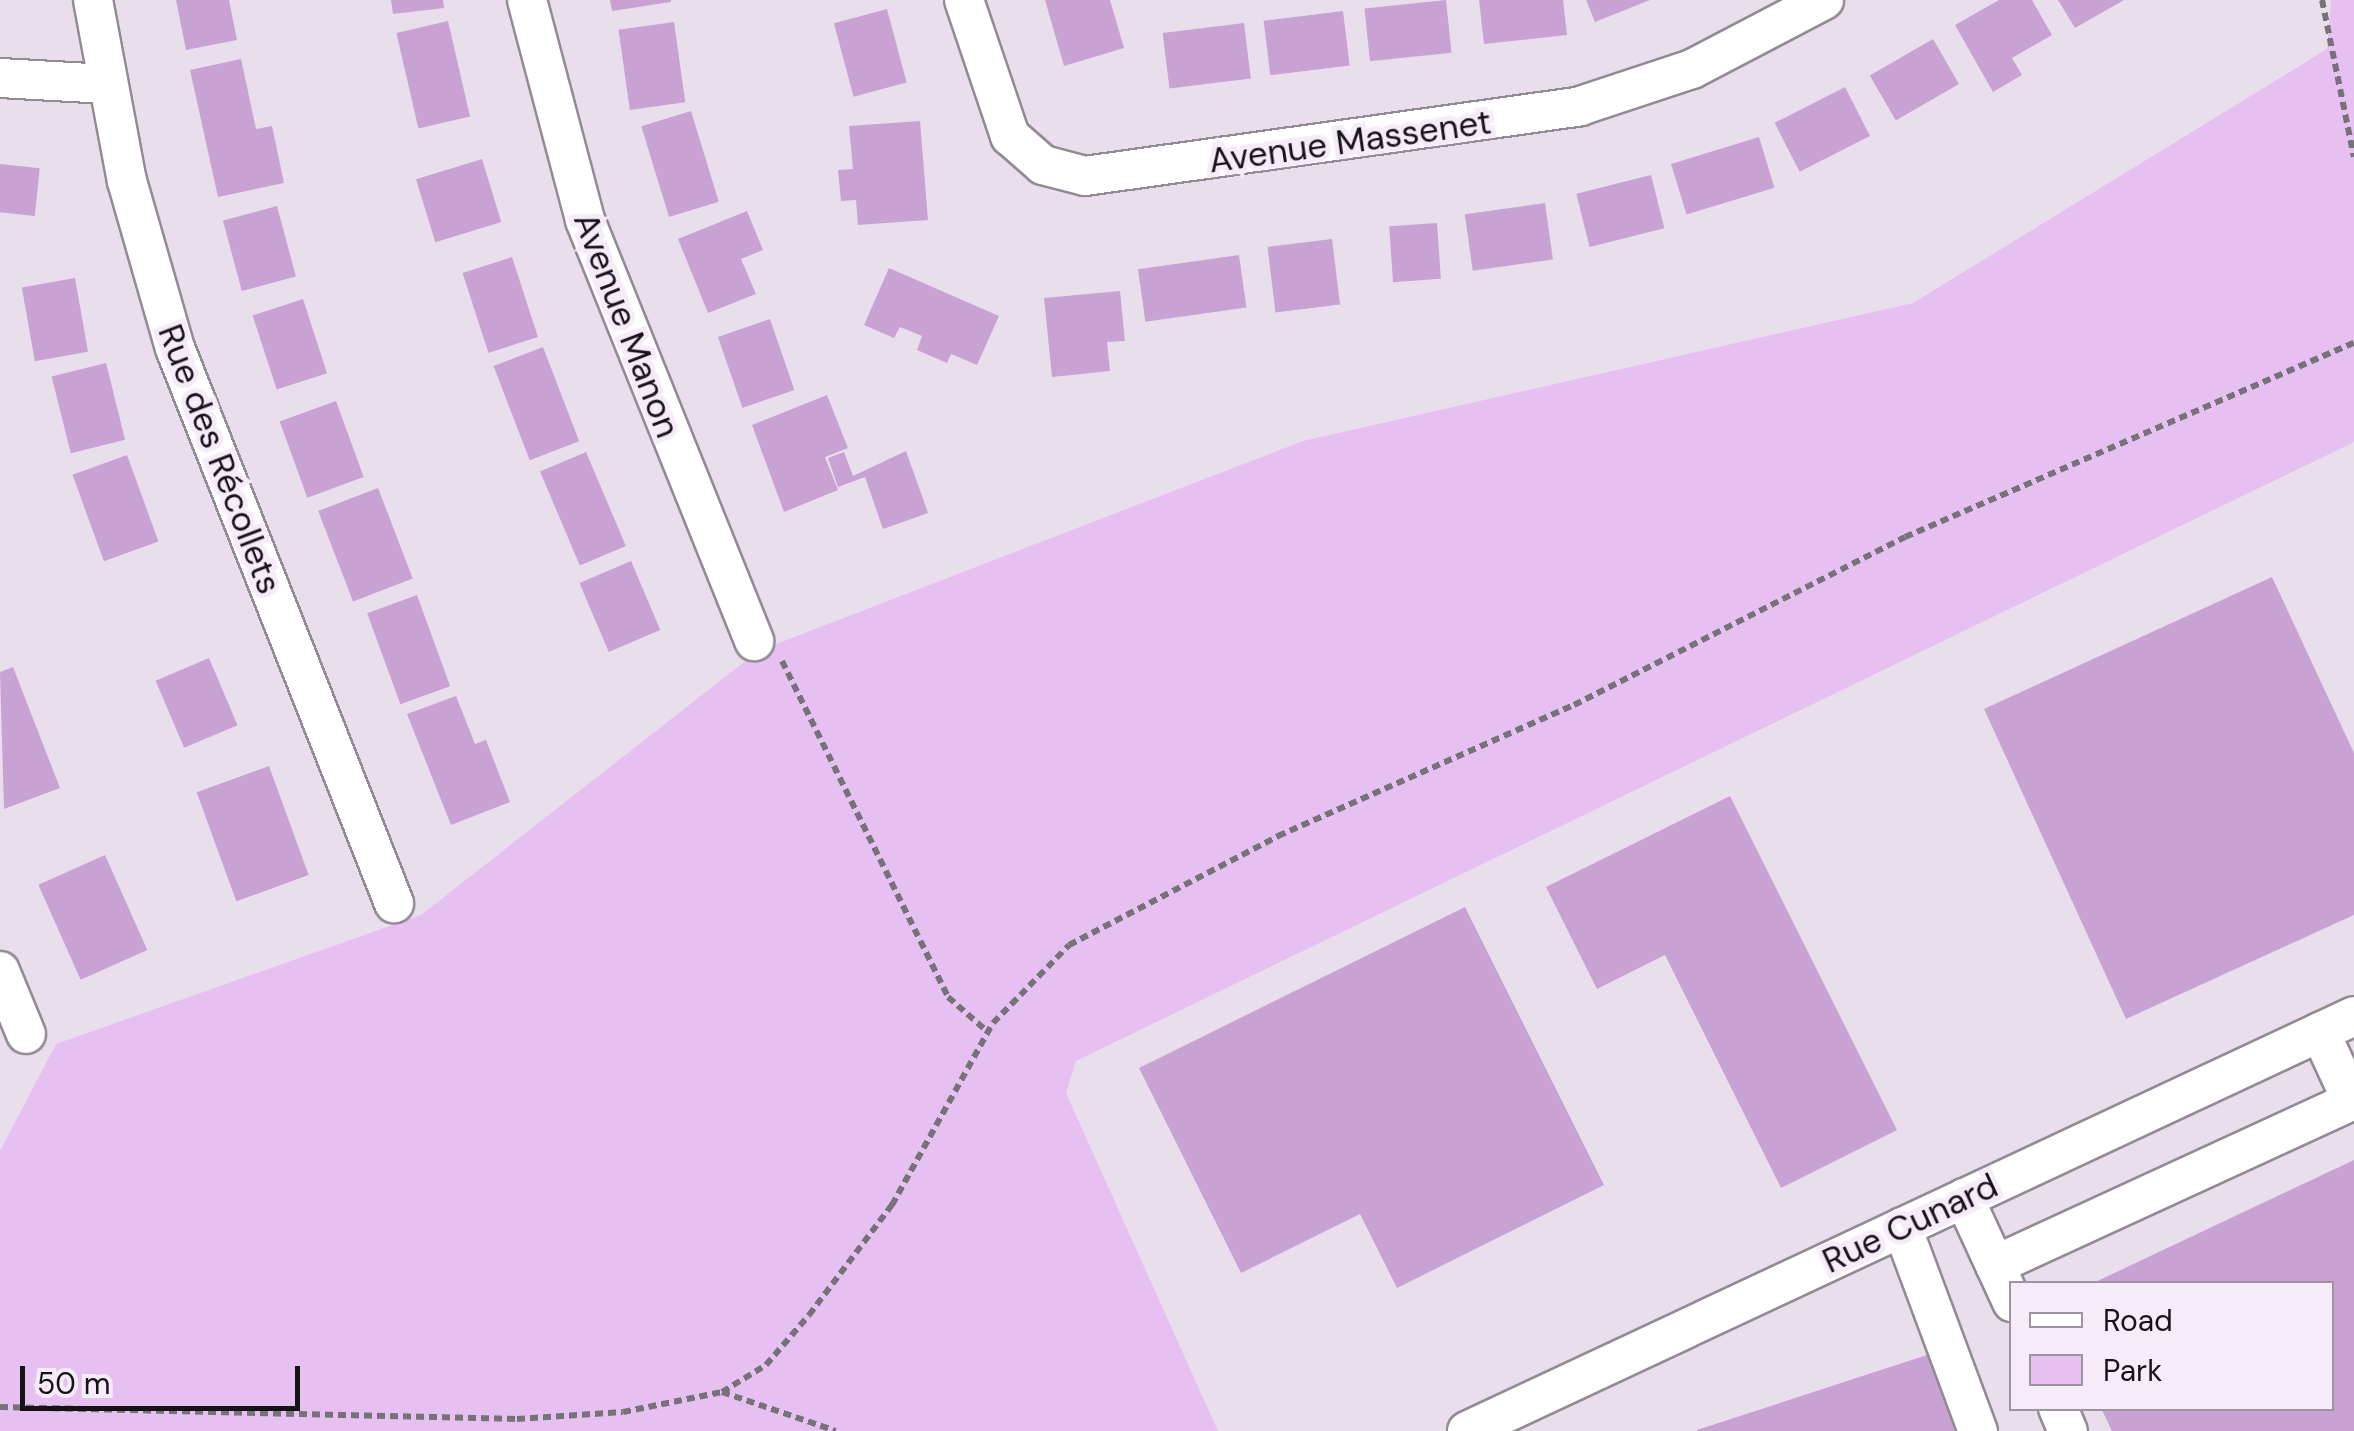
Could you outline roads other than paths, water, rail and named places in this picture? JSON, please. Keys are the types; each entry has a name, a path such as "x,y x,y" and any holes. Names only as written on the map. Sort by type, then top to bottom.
{"street":[{"name":"Rue des Récollets","path":"93,0 106,84 175,348 394,903"},
{"name":"Avenue Manon","path":"526,0 556,128 594,246 765,645"},
{"name":"Avenue Massenet","path":"964,0 1010,136 1043,165 1085,176 1580,106 1692,68 1824,0"},
{"path":"0,78 106,84"},
{"path":"0,972 26,1034"},
{"name":"Rue Cunard","path":"1467,1431 1514,1421 1902,1226 2354,1016"},
{"path":"1995,1266 2353,1100 2320,1032"},
{"path":"1964,1198 2009,1296"},
{"path":"1902,1226 1978,1431"}]}
